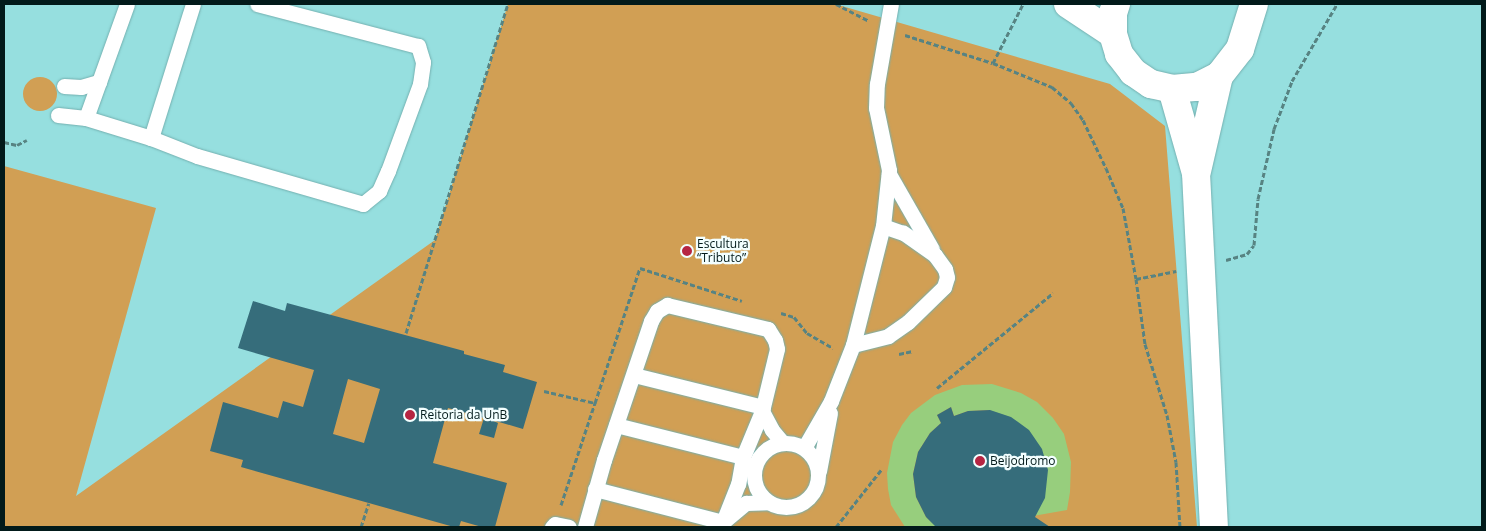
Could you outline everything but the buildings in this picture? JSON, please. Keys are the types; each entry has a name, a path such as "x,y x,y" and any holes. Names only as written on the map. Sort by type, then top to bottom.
{"street":[{"path":"1068,4 1113,34"},
{"path":"1116,4 1113,13 1113,34 1119,54 1133,72 1151,84 1172,89 1197,87 1219,76"},
{"path":"1196,173 1219,76 1240,49 1247,11"},
{"path":"1172,89 1196,173 1214,527"}],"lane":[{"path":"86,118 127,4"},
{"path":"151,138 193,4"},
{"path":"58,115 86,118 151,138 197,156 364,204 378,191 420,84 424,62 418,46 257,4"},
{"path":"722,524 746,503 769,502 789,507 799,504 811,494 817,480 832,401 853,345 883,226 889,174 886,147 876,108 877,84 890,4"},
{"path":"64,86 81,87 99,82"},
{"path":"853,345 888,336 908,322 939,292 947,277 945,269 935,255 889,174"},
{"path":"883,226 903,233 935,255"},
{"path":"585,527 616,425 651,321 657,311 666,305 768,329 776,340 776,349 762,409 743,457 738,484 722,524"},
{"path":"634,375 762,409 772,430 783,443"},
{"path":"804,448 832,401"},
{"path":"616,425 743,457"},
{"path":"769,502 756,487 755,468 765,450 783,443 798,445 804,448 816,462 817,480"},
{"path":"596,489 722,524"}],"path":[{"path":"406,333 508,4"},
{"path":"836,4 875,24"},
{"path":"993,63 1022,4"},
{"path":"1136,279 1202,266 1247,254 1254,245 1258,199 1274,129 1292,81 1337,4"},
{"path":"896,32 993,63 1052,87 1071,103 1082,120 1123,208 1145,344 1167,415 1176,462 1180,527"},
{"path":"4,142 17,145 27,140"},
{"path":"937,388 1053,293"},
{"path":"559,526 595,403"},
{"path":"836,527 881,470"},
{"path":"361,527 369,502"}],"shaded area":[{"path":"4,4 1482,4 1482,527 4,527"},
{"path":"508,4 835,4 1110,84 1165,126 1197,527 4,527 4,166 156,208 76,496 435,240"},
{"path":"40,77 47,78 52,82 56,87 56,101 52,106 47,110 40,111 33,110 28,106 24,101 23,94 24,87 28,82 33,78"},
{"path":"992,384 1021,393 1037,402 1053,418 1064,434 1071,462 1067,510 1033,516 990,410 968,411 954,416 951,407 937,415 941,423 930,433 918,452 913,474 916,497 926,517 937,527 905,527 891,505 887,473 893,442 902,425 911,413 935,395 962,385"}],"place":[{"name":"Escultura “Tributo”","path":"687,251"},
{"name":"Reitoria da UnB","path":"410,415"},
{"name":"Beijodromo","path":"980,461"}]}
